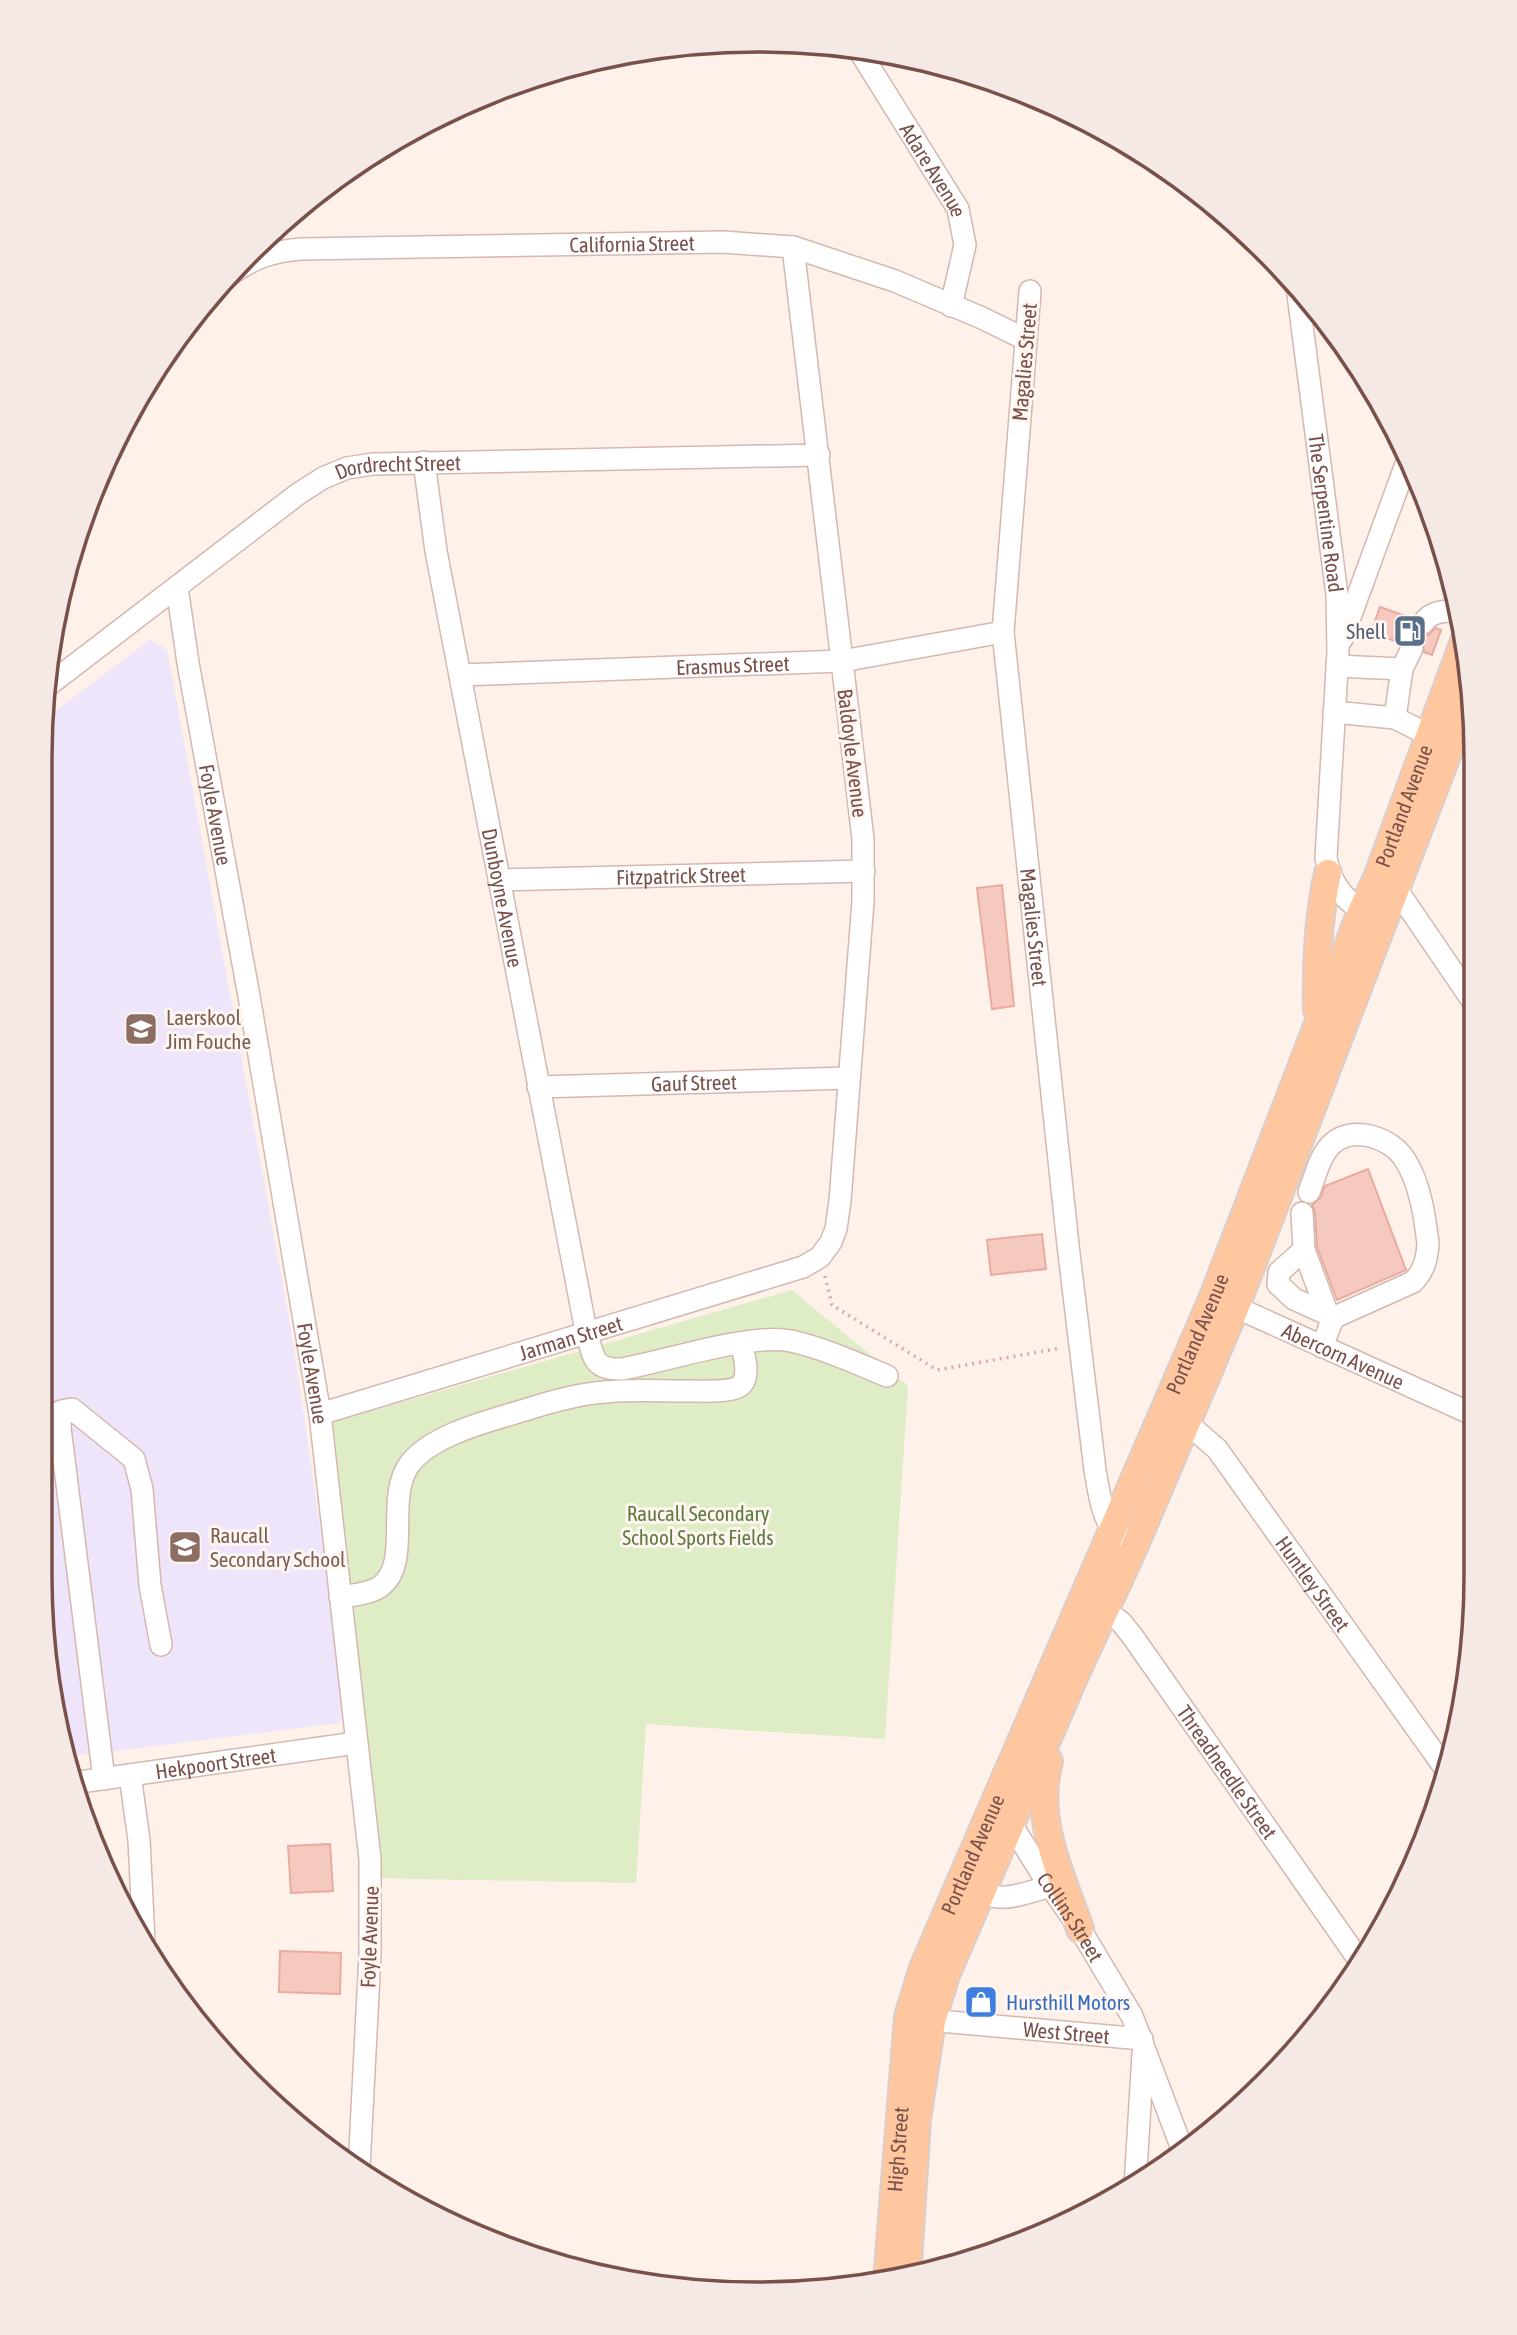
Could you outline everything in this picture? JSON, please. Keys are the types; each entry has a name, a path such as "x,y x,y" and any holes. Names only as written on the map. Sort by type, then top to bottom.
{"main road":[{"name":"Portland Avenue","path":"1387,884 1429,735 1457,660"},
{"name":"Portland Avenue","path":"1224,1303 1318,1025 1372,917 1463,711"},
{"path":"1318,1025 1319,930 1328,873"},
{"name":"Portland Avenue","path":"969,1890 994,1799 1124,1539 1224,1303 1372,917"},
{"name":"Portland Avenue","path":"920,2019 923,1968 969,1890 1012,1825 1072,1682 1094,1603"},
{"path":"1072,1682 1044,1781 1044,1807 1048,1838 1080,1929"},
{"name":"High Street","path":"907,2266 917,2119 920,2019"},
{"name":"High Street","path":"888,2270 920,2019"}],"street":[{"name":"Adare Avenue","path":"866,61 958,209 965,245 951,306"},
{"name":"California Street","path":"261,257 301,249 723,242 793,247 895,281 982,318 1025,340"},
{"name":"Baldoyle Avenue","path":"793,247 862,818 864,871 839,1215 831,1242 820,1257"},
{"name":"Magalies Street","path":"1030,291 1003,632 1034,938 1095,1470 1102,1506 1124,1539"},
{"name":"The Serpentine Road","path":"1299,305 1336,583 1337,659 1326,859 1328,873"},
{"name":"Dordrecht Street","path":"58,678 298,494 323,478 347,468 424,462 819,456"},
{"name":"Dunboyne Avenue","path":"424,462 436,551 538,1087 586,1331 594,1359 607,1370 630,1368 741,1343"},
{"path":"1402,669 1337,659 1404,471"},
{"name":"Foyle Avenue","path":"177,587 188,663 251,1009 320,1414 371,1886 359,2159"},
{"path":"1423,623 1434,613 1449,611"},
{"name":"Erasmus Street","path":"460,675 842,661 1003,632"},
{"path":"1395,718 1402,669 1412,648"},
{"path":"1334,712 1395,718 1429,735"},
{"name":"Fitzpatrick Street","path":"499,880 864,871"},
{"path":"1328,873 1343,896 1372,917"},
{"path":"1387,884 1464,989"},
{"name":"Gauf Street","path":"538,1087 849,1078"},
{"path":"1304,1250 1279,1272 1279,1284 1294,1299 1329,1318 1413,1282 1420,1276 1426,1262 1428,1244 1427,1230 1411,1171 1393,1146 1379,1139 1343,1137 1333,1143 1327,1150 1309,1192"},
{"path":"1302,1213 1304,1250 1329,1318 1322,1348"},
{"name":"Jarman Street","path":"320,1414 586,1331 760,1282 803,1267 820,1257"},
{"name":"Abercorn Avenue","path":"1224,1303 1464,1412"},
{"path":"340,1597 370,1591 382,1585 391,1573 397,1555 398,1494 402,1477 418,1455 474,1426 567,1397 607,1391 701,1391 738,1388 743,1383 745,1374 741,1343 790,1341 887,1376"},
{"path":"104,1779 60,1428 61,1411 72,1409 134,1459 142,1489 150,1585 160,1646"},
{"name":"Huntley Street","path":"1175,1416 1217,1449 1439,1761"},
{"name":"Threadneedle Street","path":"1094,1603 1121,1622 1133,1637 1355,1954"},
{"name":"Hekpoort Street","path":"84,1782 356,1743"},
{"path":"130,1775 139,1840 143,1922"},
{"name":"Collins Street","path":"994,1799 1124,2001 1143,2044 1136,2173"},
{"path":"969,1890 994,1898 1010,1897 1050,1886"},
{"name":"West Street","path":"920,2019 1143,2044"},
{"path":"1143,2044 1180,2143"}],"path":[{"path":"820,1257 832,1305 937,1370 1081,1344"}],"shaded area":[{"path":"150,640 167,649 293,1341 347,1712 339,1723 76,1756 59,1669 52,1576 54,712"}],"green space":[{"name":"Raucall Secondary School Sports Fields","path":"792,1290 908,1386 885,1739 646,1724 636,1883 368,1878 333,1422"}],"building":[{"path":"1380,607 1411,618 1411,628 1420,636 1428,635 1436,628 1441,630 1432,655 1424,652 1423,641 1417,636 1405,637 1400,643 1371,632"},
{"path":"1002,885 1014,1006 992,1009 977,888"},
{"path":"1368,1169 1406,1270 1337,1300 1317,1247 1315,1212 1312,1205 1321,1197 1325,1186"},
{"path":"1042,1234 1046,1269 991,1275 987,1240"},
{"path":"330,1844 333,1891 291,1893 288,1846"},
{"path":"280,1951 341,1953 340,1994 279,1992"}],"place":[{"name":"Shell","path":"1410,631"},
{"name":"Laerskool Jim Fouche","path":"141,1029"},
{"name":"Raucall Secondary School","path":"185,1547"},
{"name":"Hursthill Motors","path":"981,2002"}]}
